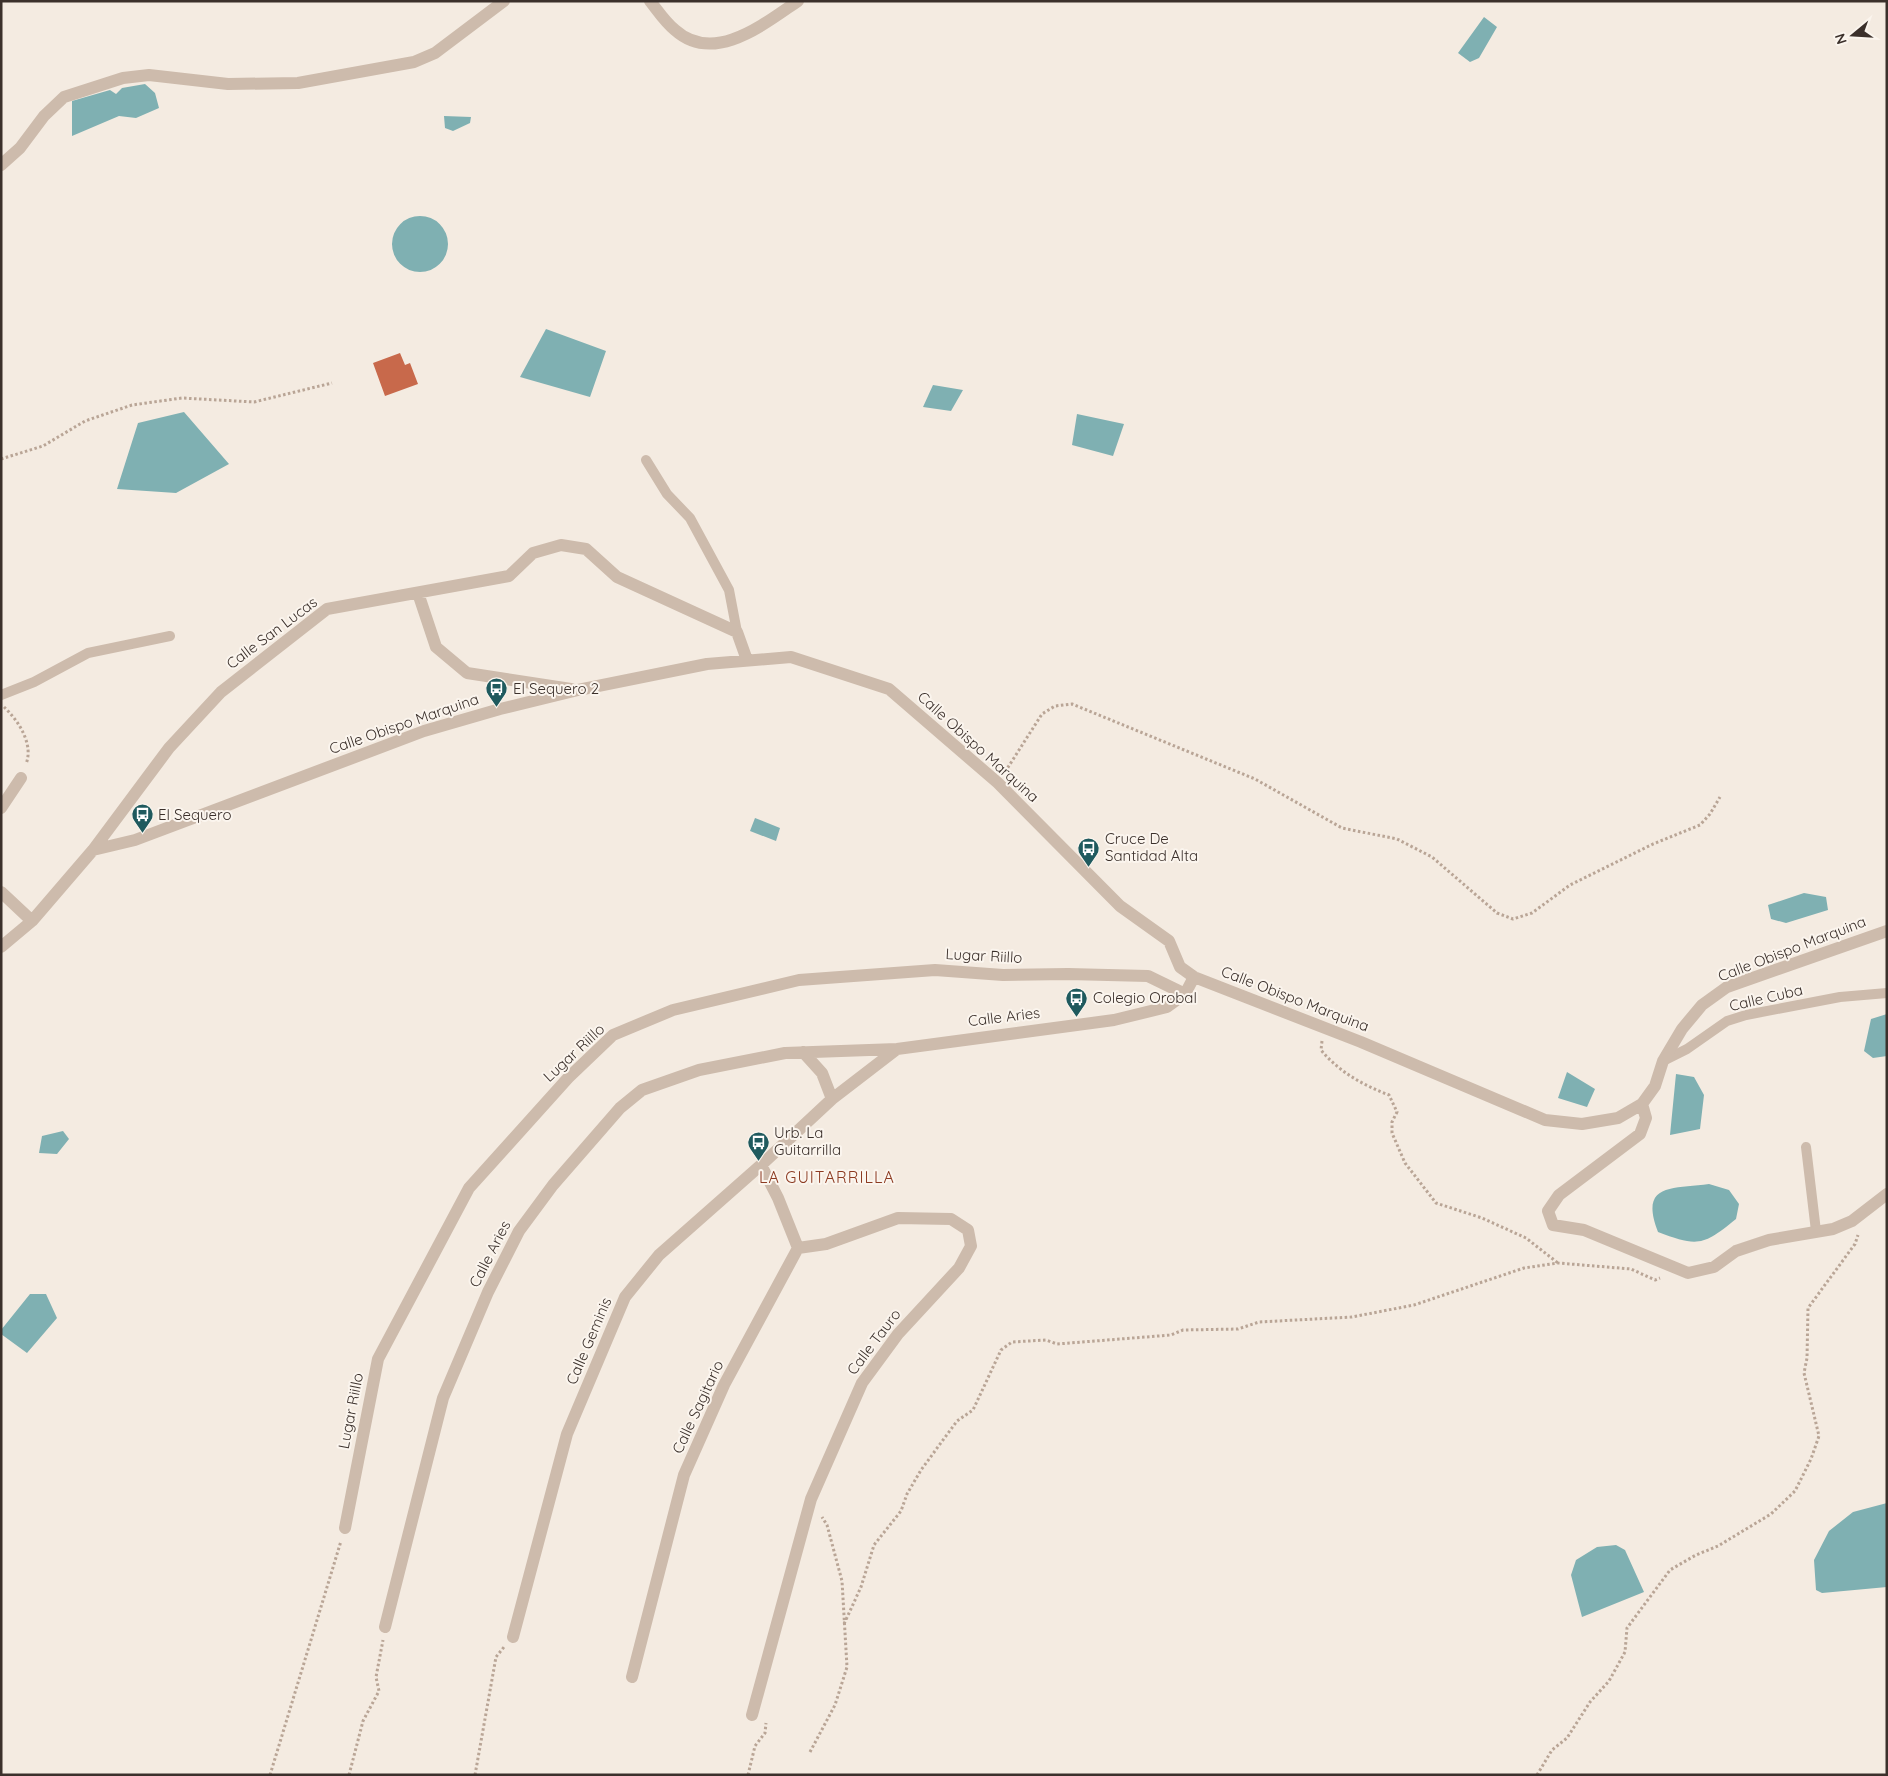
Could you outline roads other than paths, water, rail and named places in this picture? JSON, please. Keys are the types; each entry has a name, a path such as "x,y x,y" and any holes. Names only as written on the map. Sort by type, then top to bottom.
{"street":[{"path":"1,165 20,148 44,116 64,97 123,78 149,75 186,81 228,84 298,83 414,62 435,53 504,1"},
{"path":"650,1 676,31 702,45 731,41 762,26 798,1"},
{"name":"Calle San Lucas","path":"1,947 32,921 93,850 169,748 221,692 327,609 509,576 533,553 561,545 586,549 617,577 737,632"},
{"path":"418,593 436,647 467,673 578,690"},
{"path":"737,632 748,660"},
{"name":"Calle Obispo Marquina","path":"93,850 135,840 424,731 500,709 578,690 707,664 791,657 889,689 998,783 1120,906 1168,941 1180,967 1194,977 1324,1028 1545,1120 1582,1124 1618,1118 1642,1104 1654,1086 1663,1061 1682,1029 1702,1005 1727,987 1887,931"},
{"path":"1,808 21,778"},
{"path":"1,892 32,921"},
{"name":"Lugar Riillo","path":"346,1528 378,1359 465,1197 470,1188 555,1092 613,1035 674,1010 799,980 935,970 1003,975 1148,976 1184,994"},
{"name":"Calle Aries","path":"385,1627 443,1398 488,1292 519,1231 553,1185 620,1108 642,1090 699,1070 785,1053 897,1049 1114,1020 1167,1006 1184,994 1194,977"},
{"name":"Calle Geminis","path":"513,1636 567,1434 625,1297 659,1254 761,1165 832,1099 897,1049"},
{"path":"803,1052 822,1073 832,1099"},
{"path":"1642,1104 1646,1118 1640,1134 1559,1195 1548,1211 1553,1225 1584,1230 1688,1273 1714,1267 1736,1251 1769,1240 1833,1229 1852,1221 1887,1194"},
{"path":"761,1165 778,1198 798,1248"},
{"name":"Calle Tauro","path":"752,1716 811,1499 862,1383 898,1334 959,1268 971,1246 968,1230 951,1219 898,1218 826,1244 798,1248"},
{"name":"Calle Sagitario","path":"632,1677 684,1475 724,1385 798,1248"}],"lane":[{"path":"646,460 666,494 690,518 729,590 737,632"},
{"path":"1,695 34,682 88,653 170,636"},
{"name":"Calle Cuba","path":"1663,1061 1687,1049 1727,1021 1746,1015 1840,997 1887,993"},
{"path":"1806,1147 1816,1232"}],"water":[{"path":"1484,17 1497,27 1479,58 1470,62 1458,53"},
{"path":"145,84 155,93 159,108 136,118 119,116 72,136 72,101 110,90 116,94 122,88"},
{"path":"444,116 471,117 470,123 453,131 445,128"},
{"path":"415,216 425,216 440,224 446,233 448,244 446,255 440,264 425,272 415,272 404,267 397,260 392,249 392,239 397,228 404,221"},
{"path":"546,329 606,351 590,397 520,377"},
{"path":"933,385 963,390 951,411 923,407"},
{"path":"184,412 229,464 176,493 117,489 138,423"},
{"path":"1077,414 1124,424 1113,456 1072,445"},
{"path":"755,818 780,828 776,841 750,831"},
{"path":"1804,893 1826,897 1828,910 1786,923 1771,919 1768,905"},
{"path":"1887,1014 1887,1056 1873,1058 1864,1051 1871,1019"},
{"path":"1567,1072 1595,1089 1587,1107 1558,1098"},
{"path":"1676,1074 1694,1077 1704,1095 1700,1129 1670,1135"},
{"path":"63,1131 69,1139 57,1154 39,1153 42,1136"},
{"path":"1709,1184 1729,1190 1739,1204 1736,1219 1716,1235 1700,1241 1682,1240 1658,1232 1653,1216 1653,1205 1656,1197 1672,1188"},
{"path":"30,1294 46,1294 57,1318 27,1353 1,1334 1,1330"},
{"path":"1887,1503 1887,1587 1822,1593 1816,1590 1814,1560 1829,1531 1853,1512"},
{"path":"1616,1545 1625,1550 1644,1592 1582,1617 1571,1575 1576,1560 1597,1547"}],"place":[{"name":"El Sequero 2","path":"497,708"},
{"name":"El Sequero","path":"142,834"},
{"name":"Cruce De Santidad Alta","path":"1089,867"},
{"name":"Colegio Orobal","path":"1077,1017"},
{"name":"Urb. La Guitarrilla","path":"758,1161"}],"district":[{"name":"LA GUITARRILLA","path":"827,1177"}]}
